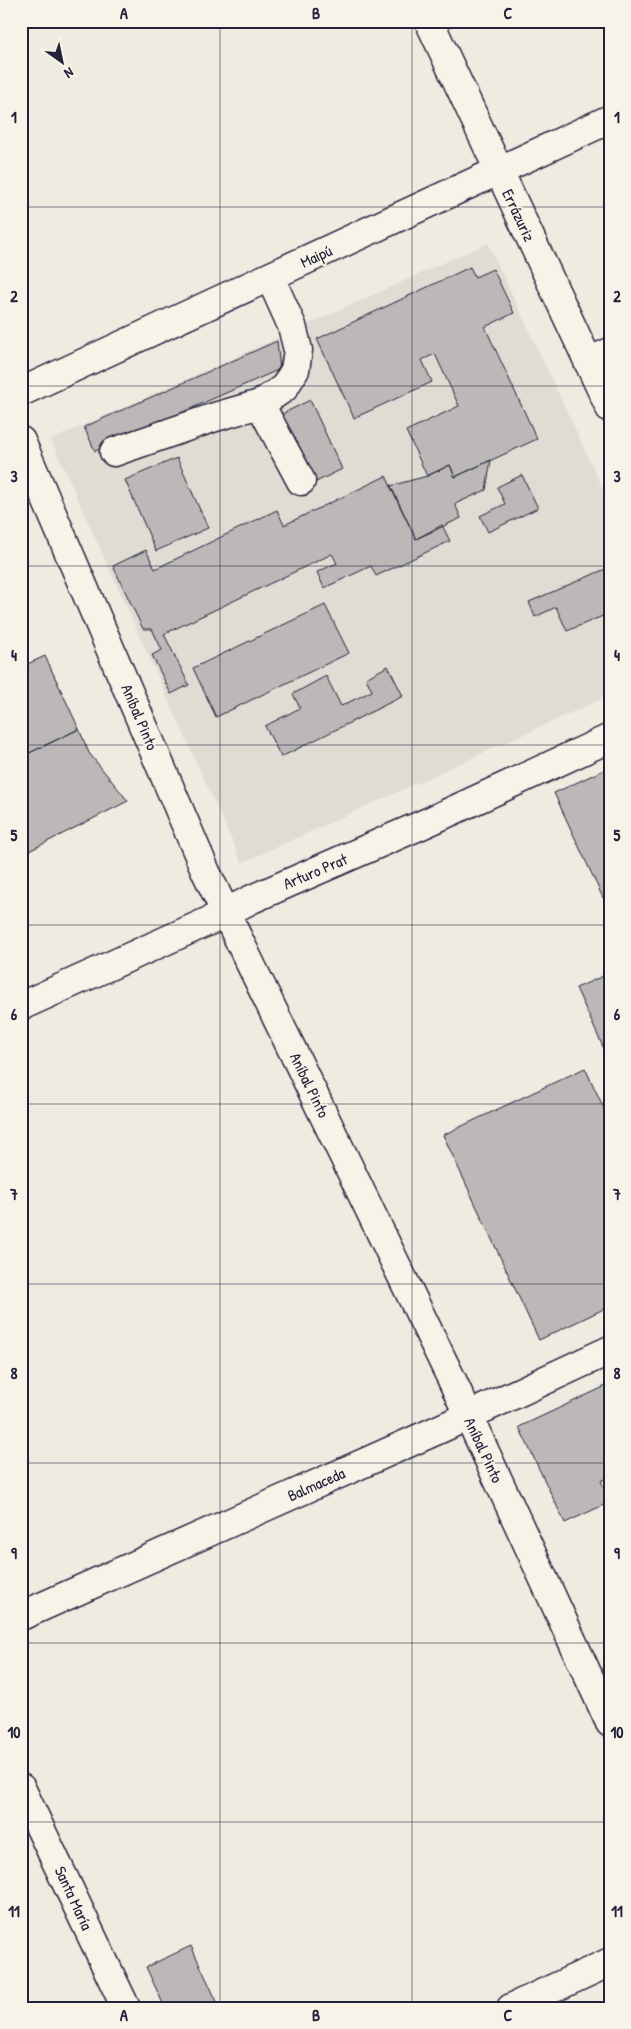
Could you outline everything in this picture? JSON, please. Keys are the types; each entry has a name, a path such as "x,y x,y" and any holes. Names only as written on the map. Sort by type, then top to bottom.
{"street":[{"name":"Errázuriz","path":"429,21 499,171 599,357 610,408"},
{"name":"Maipú","path":"21,392 610,119"},
{"path":"114,452 215,417 260,404 284,388 293,375 298,350 292,326 270,277"},
{"path":"260,404 301,481"},
{"name":"Aníbal Pinto","path":"21,441 206,872 468,1416 610,1723"},
{"name":"Arturo Prat","path":"21,1006 209,921 226,911 428,822 610,738"},
{"name":"Balmaceda","path":"21,1616 468,1416 610,1350"},
{"name":"Santa María","path":"21,1788 126,2008"},
{"path":"512,2008 610,1962"}],"shaded area":[{"path":"488,243 610,504 610,695 242,863 51,440"}],"building":[{"path":"470,267 475,277 493,269 514,313 485,327 537,439 455,477 450,465 427,476 406,431 459,406 435,354 422,360 432,382 354,418 317,339"},
{"path":"277,341 280,369 95,451 84,427"},
{"path":"310,400 342,469 314,483 282,414"},
{"path":"177,458 208,528 156,551 125,480"},
{"path":"491,460 486,490 455,504 461,518 416,539 390,486 427,476 450,465 455,477"},
{"path":"522,475 538,508 488,532 480,516 505,504 497,487"},
{"path":"386,476 416,539 442,525 450,541 376,576 371,566 324,588 317,572 337,563 332,554 164,634 189,685 171,694 152,655 162,650 152,629 143,629 113,566 146,550 155,569 277,510 284,525"},
{"path":"610,567 610,613 567,631 556,607 535,617 529,602"},
{"path":"325,605 349,653 216,717 193,668"},
{"path":"45,656 79,729 21,757 21,667"},
{"path":"388,666 403,696 281,757 265,726 300,708 293,694 326,676 341,706 372,691 366,678"},
{"path":"79,729 89,753 128,801 21,855 21,757"},
{"path":"610,767 610,895 603,898 554,793"},
{"path":"610,973 610,1062 576,988"},
{"path":"585,1068 610,1121 610,1306 539,1340 443,1135"},
{"path":"610,1384 610,1477 601,1481 610,1502 565,1523 519,1427"},
{"path":"191,1946 220,2008 165,2008 146,1967"}]}
